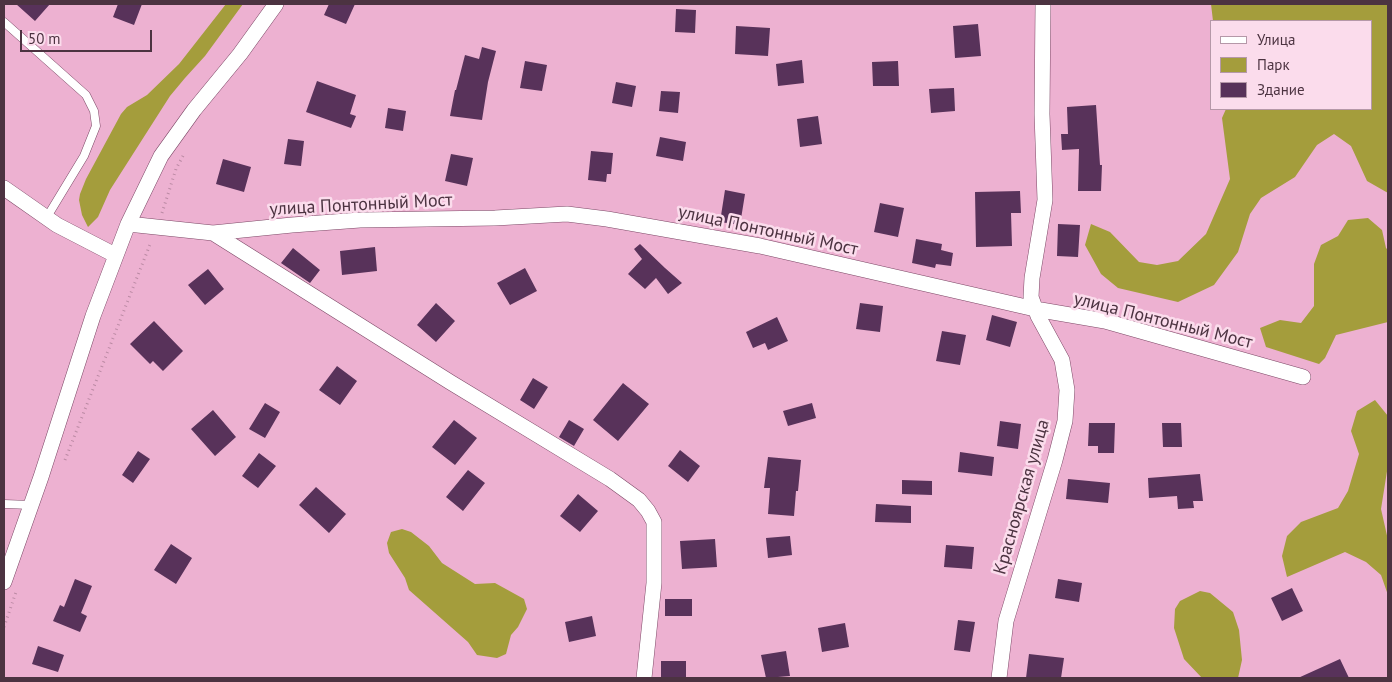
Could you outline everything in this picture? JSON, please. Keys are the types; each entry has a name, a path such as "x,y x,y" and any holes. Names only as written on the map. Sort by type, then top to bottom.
{"street":[{"path":"4,582 87,334 128,224 161,156 276,4"},
{"name":"Красноярская улица","path":"999,678 1006,621 1065,421 1067,390 1062,360 1035,309 1031,297 1032,278 1045,200 1042,114 1043,4"},
{"path":"4,188 57,225 115,255"},
{"name":"улица Понтонный Мост","path":"128,224 213,233 360,220 495,218 567,214 607,219 760,246 1035,309 1105,322 1303,377"},
{"name":"улица Понтонный Мост","path":"213,233 443,378 610,479 639,500 654,522 654,583 644,678"}],"lane":[{"path":"4,22 86,95 94,111 96,126 84,156 47,217"},
{"path":"4,504 31,505"}],"path":[{"path":"64,462 157,227 176,169 185,153"},
{"path":"4,627 17,590"}],"green space":[{"path":"226,4 243,4 205,56 170,96 110,190 98,217 88,227 82,215 79,200 80,194 86,179 121,114 127,107 147,95 179,64"},
{"path":"1211,4 1388,4 1388,193 1367,181 1351,146 1334,134 1317,145 1295,177 1261,198 1250,214 1238,252 1214,285 1178,302 1118,288 1101,274 1085,245 1091,224 1110,232 1139,262 1157,265 1178,261 1206,234 1230,179 1222,118 1226,110 1372,110 1372,20 1213,20"},
{"path":"1368,218 1382,230 1388,250 1388,322 1336,335 1325,358 1319,364 1266,347 1260,328 1280,320 1301,323 1314,306 1314,264 1321,245 1338,236 1348,220"},
{"path":"1375,400 1388,416 1388,465 1381,509 1388,540 1388,595 1381,575 1366,562 1345,552 1287,577 1282,556 1287,536 1301,522 1338,508 1348,491 1359,454 1351,431 1357,411"},
{"path":"402,529 411,532 429,546 442,563 475,584 495,583 524,599 527,609 518,627 511,635 506,654 497,658 477,655 468,642 409,590 405,578 389,553 387,543 391,532"},
{"path":"1200,591 1210,593 1233,612 1239,630 1242,660 1238,678 1202,678 1184,659 1174,628 1175,609 1180,601"}],"building":[{"path":"16,4 50,4 35,21"},
{"path":"118,4 142,4 134,25 113,17"},
{"path":"329,4 355,4 346,24 324,15"},
{"path":"676,9 696,10 695,33 675,32"},
{"path":"978,24 981,56 955,58 953,26"},
{"path":"736,26 770,28 768,56 735,54"},
{"path":"482,47 496,51 488,82 482,120 450,116 465,55 479,59"},
{"path":"802,60 804,83 778,86 776,64"},
{"path":"525,61 547,65 542,91 520,88"},
{"path":"898,61 899,86 873,86 872,62"},
{"path":"317,81 356,95 350,114 356,116 351,128 306,112"},
{"path":"616,82 636,86 632,107 612,103"},
{"path":"954,88 955,111 931,113 929,89"},
{"path":"661,91 680,92 678,113 659,111"},
{"path":"1096,105 1100,165 1102,165 1101,191 1078,191 1079,149 1062,150 1061,134 1068,134 1067,107"},
{"path":"388,108 406,111 403,131 385,128"},
{"path":"818,116 822,144 800,147 797,119"},
{"path":"660,137 686,142 683,161 656,156"},
{"path":"288,139 304,141 301,166 284,164"},
{"path":"591,151 613,153 611,174 607,174 606,182 588,180"},
{"path":"451,154 473,158 467,186 445,181"},
{"path":"223,159 251,167 244,192 216,184"},
{"path":"725,190 745,194 740,225 720,222"},
{"path":"1020,191 1021,213 1011,213 1012,246 976,247 975,192"},
{"path":"880,203 904,208 898,237 874,232"},
{"path":"1058,224 1080,225 1078,257 1057,256"},
{"path":"916,239 942,244 941,250 953,253 951,266 936,264 935,268 912,263"},
{"path":"640,244 682,283 668,294 656,278 645,289 628,274 642,259 634,249"},
{"path":"375,247 377,271 342,275 340,251"},
{"path":"293,248 320,270 310,283 281,263"},
{"path":"525,268 537,291 510,305 497,283"},
{"path":"208,269 224,289 205,305 188,285"},
{"path":"436,303 455,321 436,342 417,325"},
{"path":"860,303 883,306 880,332 856,329"},
{"path":"992,315 1017,322 1010,347 986,340"},
{"path":"777,317 788,341 768,350 765,343 753,348 746,332"},
{"path":"154,321 183,351 163,371 153,361 150,364 130,344"},
{"path":"942,331 966,335 960,365 936,361"},
{"path":"337,366 357,381 340,405 319,390"},
{"path":"533,378 548,387 534,409 520,400"},
{"path":"623,383 649,404 618,441 593,420"},
{"path":"265,403 280,412 265,438 249,429"},
{"path":"812,403 816,418 788,426 783,411"},
{"path":"213,410 236,437 215,456 191,429"},
{"path":"454,420 477,438 455,465 432,447"},
{"path":"569,420 584,429 574,446 559,437"},
{"path":"1000,421 1021,424 1018,449 997,446"},
{"path":"1089,423 1115,423 1114,453 1098,453 1098,446 1088,446"},
{"path":"1162,423 1181,423 1182,447 1163,447"},
{"path":"680,450 700,466 688,482 668,466"},
{"path":"138,451 150,459 133,483 122,475"},
{"path":"960,452 994,457 992,476 958,472"},
{"path":"259,453 276,466 258,488 242,476"},
{"path":"768,457 801,460 794,516 768,514 770,488 764,488"},
{"path":"468,470 485,483 463,511 446,497"},
{"path":"1200,474 1203,501 1193,501 1194,508 1178,509 1177,496 1149,498 1148,478"},
{"path":"1068,479 1110,483 1108,503 1066,499"},
{"path":"902,480 932,481 932,495 902,494"},
{"path":"316,487 346,514 329,533 299,505"},
{"path":"578,494 598,511 580,532 560,516"},
{"path":"876,504 911,506 911,523 875,522"},
{"path":"790,536 792,555 768,558 766,538"},
{"path":"715,539 717,567 682,569 680,541"},
{"path":"171,544 192,558 176,584 154,570"},
{"path":"946,545 974,547 972,569 944,567"},
{"path":"75,579 92,586 81,613 87,616 80,632 53,621 60,605 64,607"},
{"path":"1058,579 1082,583 1079,602 1055,598"},
{"path":"1292,588 1303,611 1282,621 1271,598"},
{"path":"665,599 692,599 692,616 665,616"},
{"path":"592,616 596,636 569,642 565,622"},
{"path":"958,620 975,622 970,652 954,650"},
{"path":"845,623 849,647 822,652 818,628"},
{"path":"38,646 64,655 58,672 32,664"},
{"path":"786,651 790,676 766,678 761,655"},
{"path":"1029,654 1064,658 1061,678 1026,678"},
{"path":"1340,659 1349,678 1298,678"},
{"path":"661,661 686,661 686,678 661,678"}]}
